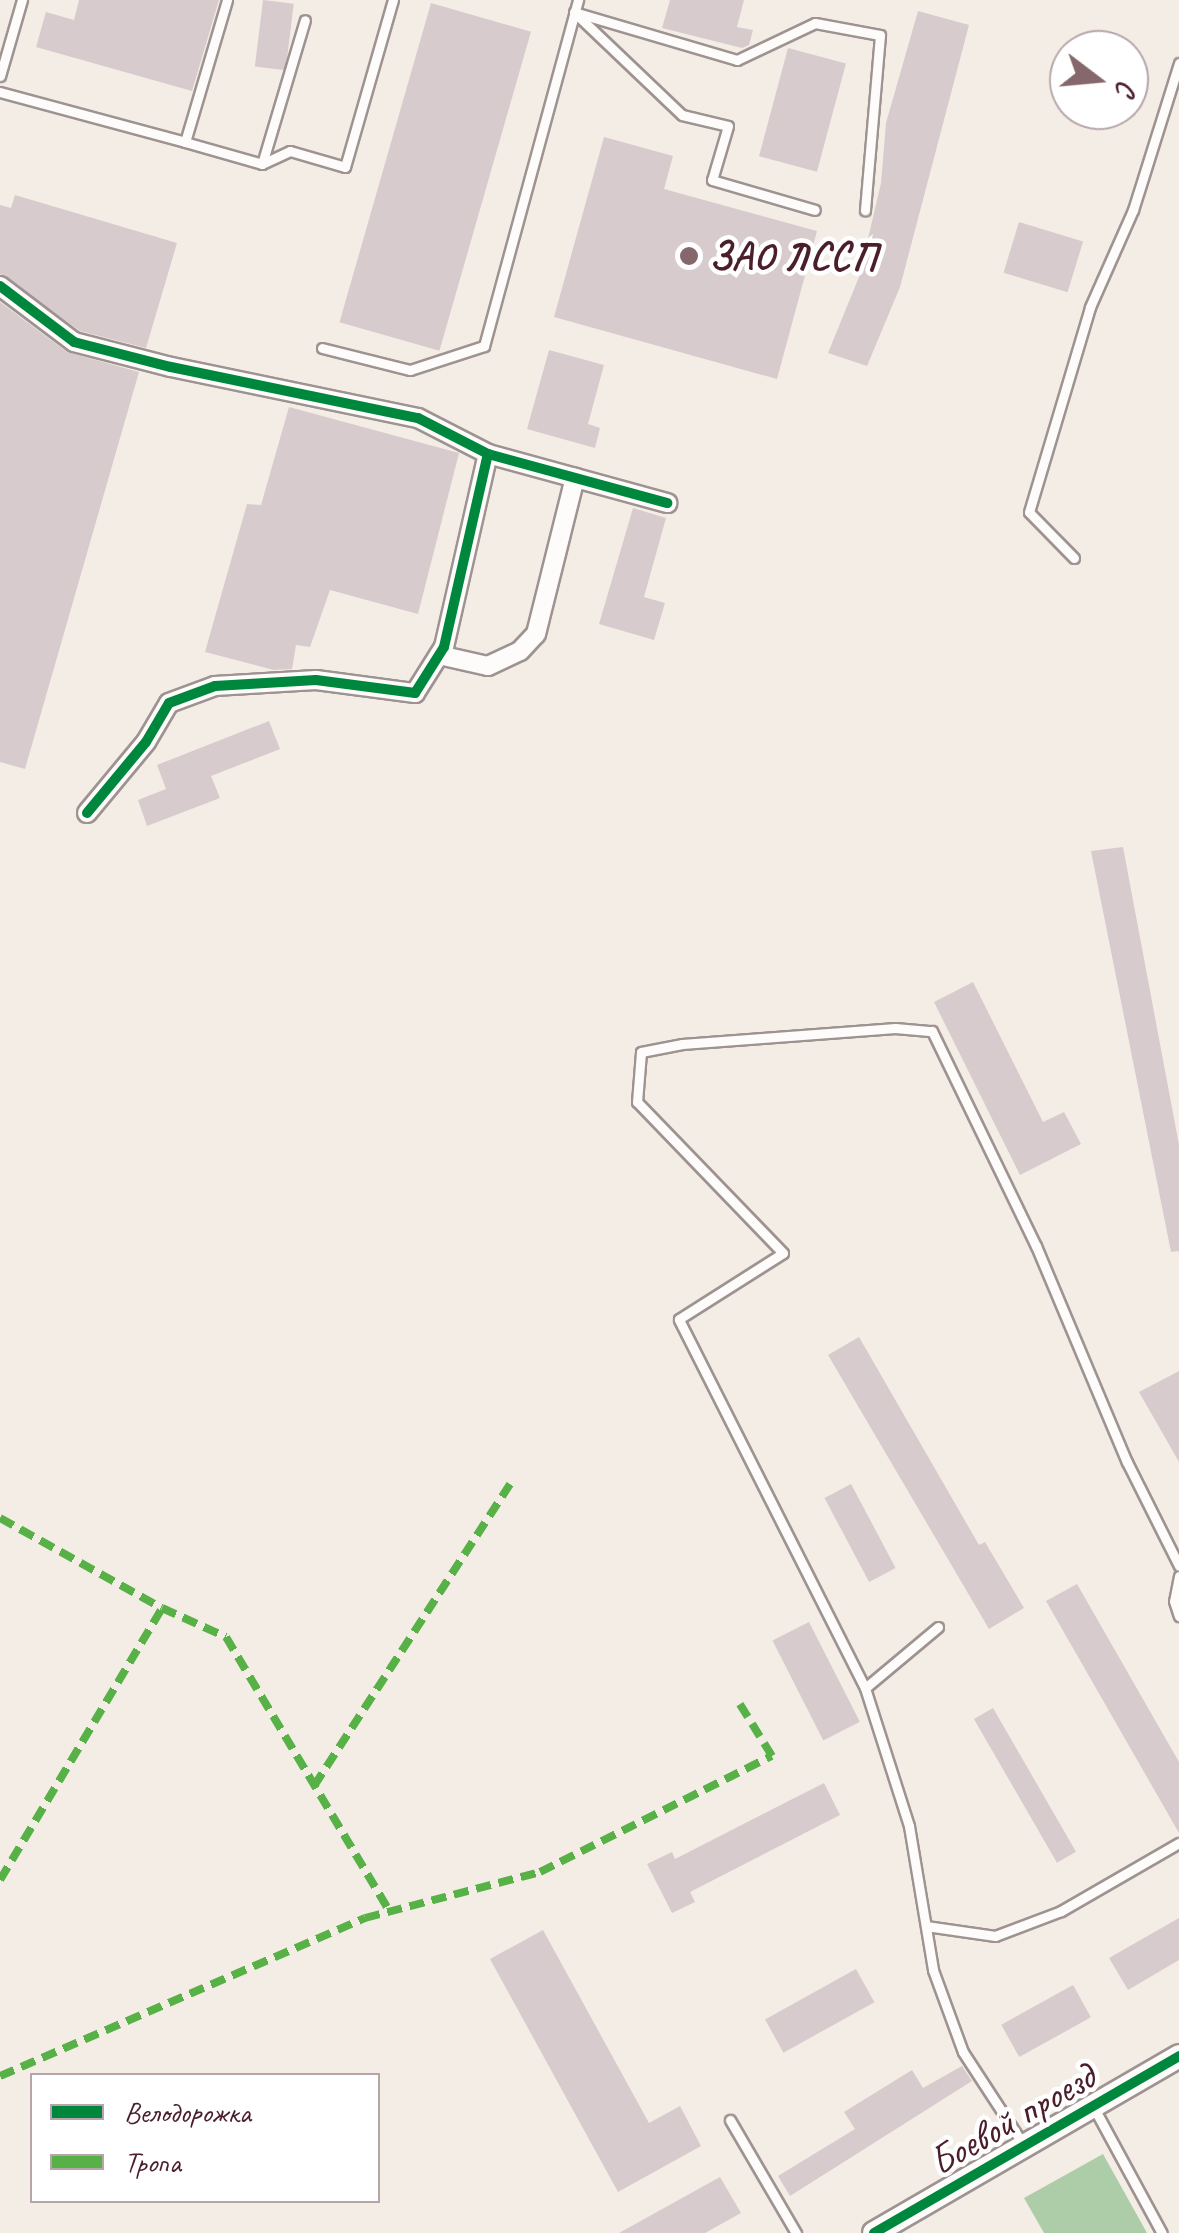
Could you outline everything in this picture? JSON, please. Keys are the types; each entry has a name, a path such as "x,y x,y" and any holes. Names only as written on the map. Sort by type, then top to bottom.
{"street":[{"path":"0,286 74,342 213,376 418,418 488,454 667,503"},
{"path":"87,813 146,742 169,703 214,686 316,680 415,693 439,655 488,454"},
{"path":"439,655 488,666 520,652 536,634 575,478"},
{"name":"Боевой проезд","path":"880,2232 1179,2056"}],"lane":[{"path":"0,76 22,0"},
{"path":"185,142 227,0"},
{"path":"0,92 262,164 290,151 345,167 393,0"},
{"path":"322,348 410,370 484,346 578,0"},
{"path":"574,12 682,115 728,126 712,180 815,210"},
{"path":"574,12 737,60 816,24 880,35 866,210"},
{"path":"262,164 304,20"},
{"path":"1074,558 1028,512 1090,307 1133,210 1179,64"},
{"path":"1024,2146 964,2052 933,1970 909,1826 865,1688 679,1319 783,1253 638,1102 641,1052 682,1044 837,1032 896,1028 932,1032 1036,1246 1128,1462 1179,1566"},
{"path":"1179,1576 1174,1601 1179,1616"},
{"path":"865,1688 938,1627"},
{"path":"926,1926 995,1936 1060,1911 1179,1843"},
{"path":"1092,2106 1162,2233"},
{"path":"730,2120 796,2233"}],"green space":[{"path":"1103,2154 1147,2233 1044,2233 1024,2198"}],"building":[{"path":"79,0 219,0 192,91 36,47 46,12 74,20"},
{"path":"263,0 294,4 286,70 255,67"},
{"path":"670,0 744,0 737,27 753,30 749,45 742,48 662,28"},
{"path":"431,3 531,32 439,351 339,322"},
{"path":"918,11 969,25 900,287 867,366 828,353 859,277 881,183 886,123"},
{"path":"788,48 846,64 817,172 759,156"},
{"path":"604,137 673,156 664,189 817,231 777,379 554,317"},
{"path":"15,195 177,243 146,348 80,331 0,274 0,205 11,208"},
{"path":"1019,222 1083,242 1068,292 1004,273"},
{"path":"0,302 67,352 139,372 25,769 0,762"},
{"path":"549,350 604,365 588,424 600,428 595,448 527,429"},
{"path":"289,407 459,453 418,614 330,590 310,647 296,645 292,669 274,670 205,652 247,504 261,505"},
{"path":"633,508 666,518 644,597 665,603 654,640 599,624"},
{"path":"269,721 280,749 211,776 220,798 147,826 138,800 166,789 157,765"},
{"path":"1123,847 1179,1145 1179,1251 1171,1252 1091,851"},
{"path":"973,982 1043,1122 1064,1112 1081,1144 1020,1175 934,1002"},
{"path":"859,1337 979,1545 985,1542 1024,1608 989,1629 828,1355"},
{"path":"1179,1371 1179,1462 1139,1392"},
{"path":"851,1484 896,1568 869,1582 825,1498"},
{"path":"1077,1584 1179,1762 1179,1833 1046,1601"},
{"path":"809,1622 860,1722 823,1740 772,1641"},
{"path":"993,1708 1076,1852 1057,1863 974,1719"},
{"path":"824,1783 840,1815 690,1892 695,1902 672,1913 647,1864 672,1852 675,1859"},
{"path":"1179,1918 1179,1960 1128,1990 1109,1958"},
{"path":"543,1930 649,2123 680,2106 701,2146 618,2192 490,1959"},
{"path":"856,1969 874,2002 783,2053 765,2019"},
{"path":"1073,1985 1091,2017 1019,2057 1001,2025"},
{"path":"962,2066 972,2081 790,2196 778,2176 855,2129 844,2112 912,2070 923,2088"},
{"path":"720,2177 741,2213 705,2233 619,2233"}],"marked path":[{"path":"314,1786 510,1484"},
{"path":"0,1518 162,1608"},
{"path":"0,1880 162,1608 226,1637 390,1912"},
{"path":"0,2076 365,1918 540,1872 772,1756 736,1698"}],"cycle path":[{"path":"0,286 74,342 171,367 418,418 488,454 667,503"},
{"path":"87,813 146,742 169,703 215,686 316,680 415,693 444,647 488,454"},
{"path":"874,2233 1179,2056"}],"place":[{"name":"ЗАО ЛССП","path":"689,256"}]}
